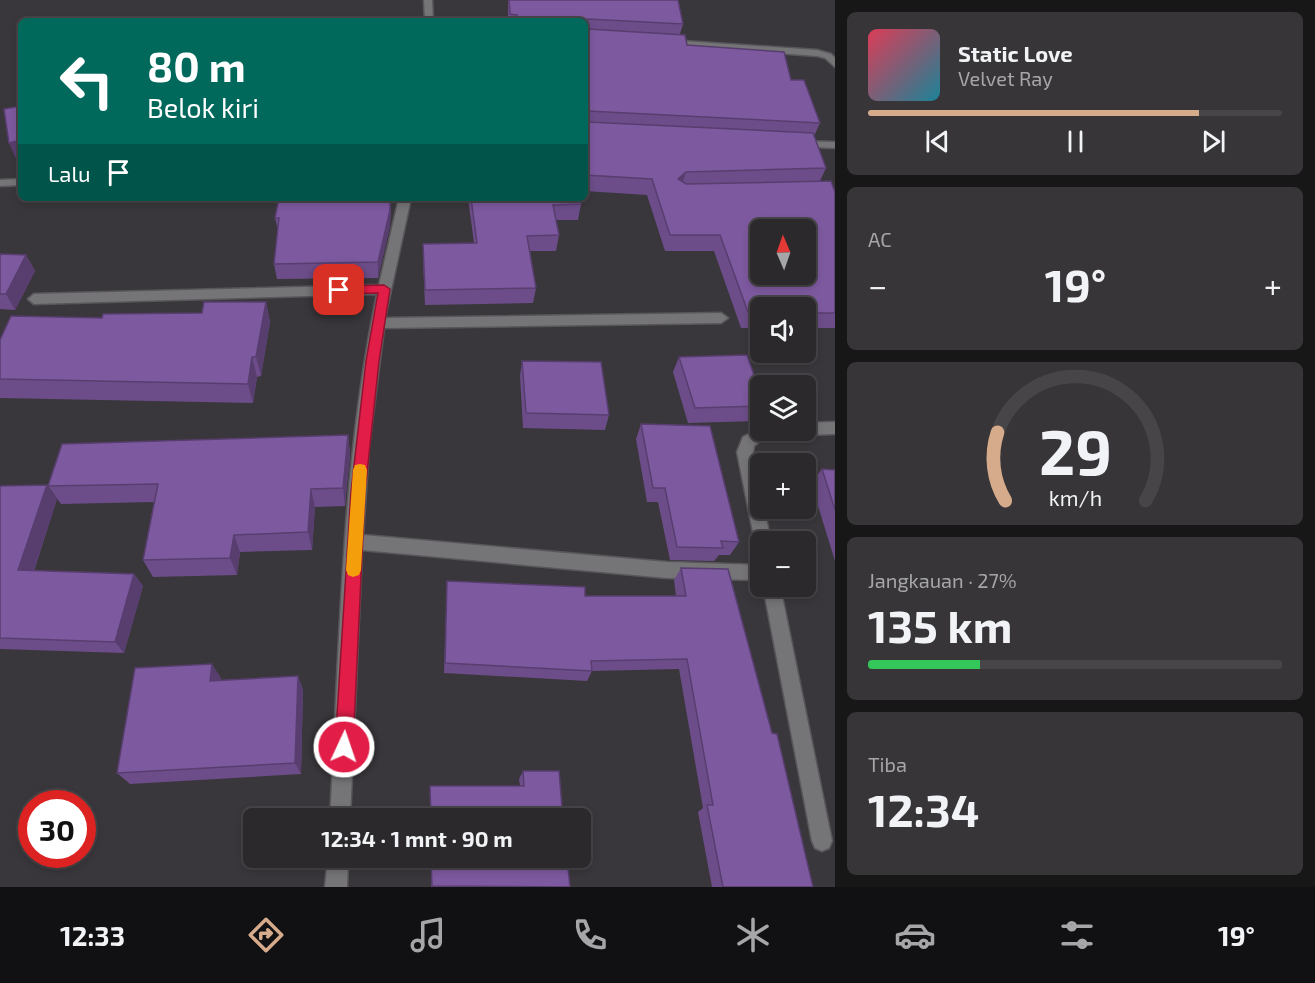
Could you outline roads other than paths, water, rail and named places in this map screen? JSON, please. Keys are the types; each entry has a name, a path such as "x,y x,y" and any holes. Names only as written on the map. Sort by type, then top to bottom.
{"street":[{"path":"428,0 429,18"},
{"path":"660,43 818,53 828,56 835,64"},
{"path":"789,144 835,145"},
{"path":"0,183 18,182"},
{"path":"341,808 355,543 365,424 378,323 404,201"},
{"path":"34,299 384,289"},
{"path":"378,323 721,318"},
{"path":"816,429 835,428"},
{"path":"750,438 745,445 761,531"},
{"path":"355,543 644,569 750,573"},
{"path":"773,597 822,841"},
{"path":"336,887 337,868"}]}
